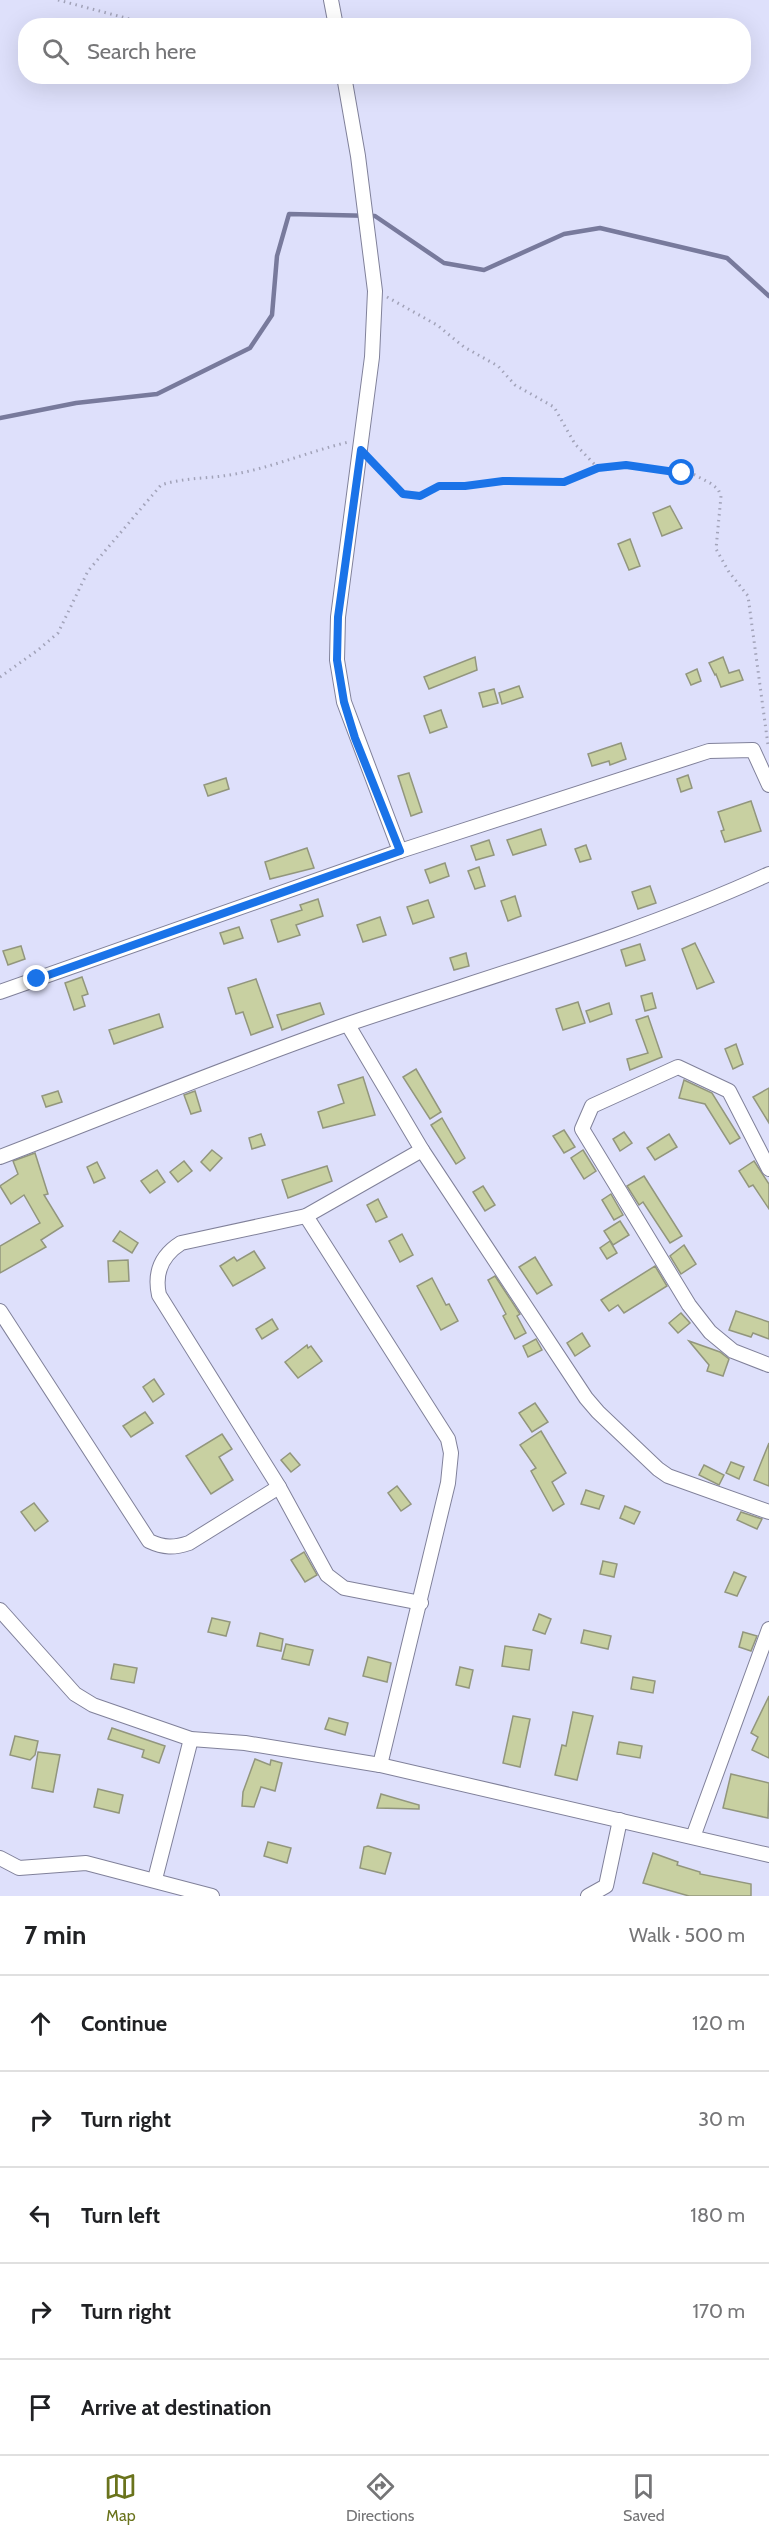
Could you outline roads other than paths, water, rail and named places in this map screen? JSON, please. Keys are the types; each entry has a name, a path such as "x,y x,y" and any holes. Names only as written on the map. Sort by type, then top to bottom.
{"street":[{"path":"331,0 334,18"},
{"path":"345,84 358,156 375,287 372,357 338,617 337,660 344,702 355,738 400,851"},
{"path":"0,992 400,851 709,751 753,750 769,785"},
{"path":"0,1157 348,1025 643,925 726,894 769,874"},
{"path":"348,1025 422,1150 586,1398 598,1412 658,1470 668,1476 769,1512"},
{"path":"769,1168 729,1091 678,1067 591,1106 582,1129 689,1305 710,1332 733,1351 769,1365"},
{"path":"421,1603 344,1588 327,1575 279,1487 159,1294 156,1283 158,1270 164,1258 181,1243 306,1216 422,1150"},
{"path":"306,1216 447,1439 451,1453 448,1483 421,1603 380,1765"},
{"path":"0,1311 149,1541 161,1547 175,1547 189,1543 279,1487"},
{"path":"0,1610 75,1694 93,1705 191,1739 246,1743 380,1765 769,1855"},
{"path":"693,1837 769,1629"},
{"path":"155,1879 191,1739"},
{"path":"588,1896 606,1886 620,1820"},
{"path":"0,1858 19,1868 86,1863 155,1879 212,1896"}],"waterway":[{"path":"0,418 76,403 157,394 250,348 272,315 277,256 289,214 375,216 444,263 484,270 564,234 600,228 727,258 769,296"}]}
